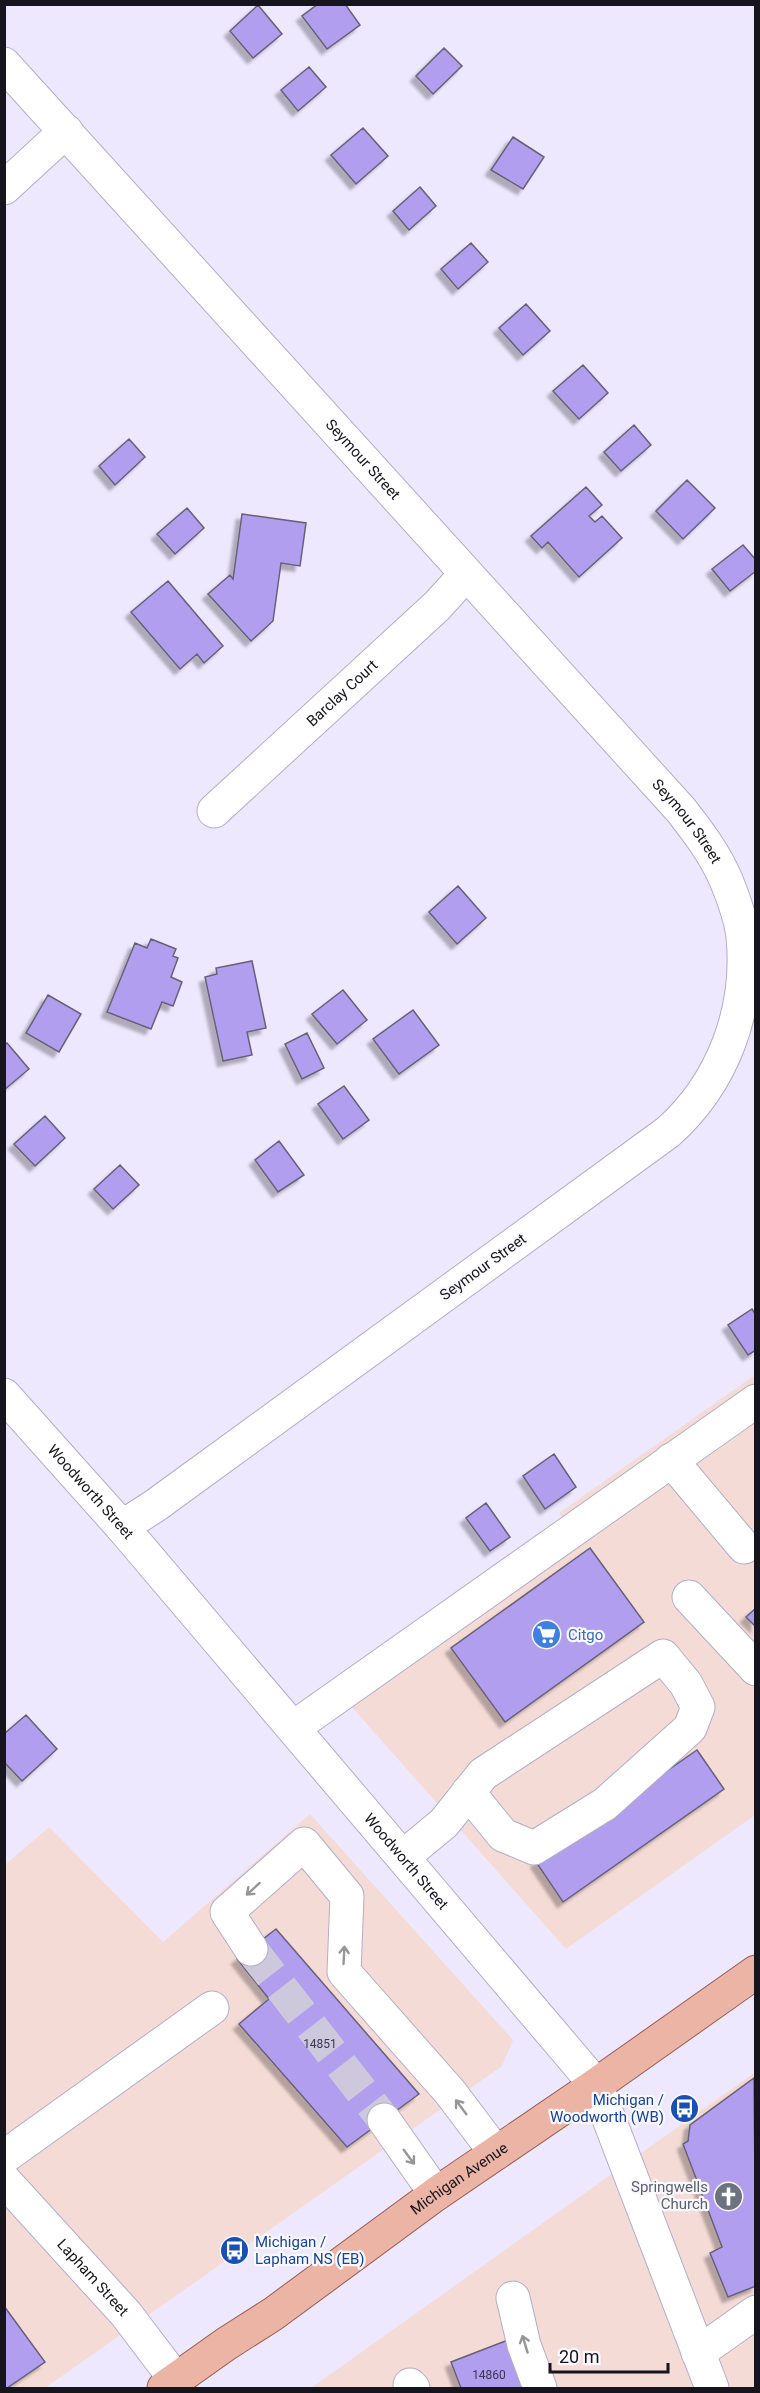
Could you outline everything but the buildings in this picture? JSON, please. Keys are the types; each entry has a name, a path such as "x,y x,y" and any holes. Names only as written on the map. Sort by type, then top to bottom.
{"main road":[{"name":"Michigan Avenue","path":"170,2384 273,2314 436,2194 756,1972"}],"street":[{"name":"Seymour Street","path":"4,64 681,810 709,848 725,878 749,937 734,1030 742,1047 684,1118 668,1132 156,1505 122,1527"},
{"path":"4,188 66,131"},
{"name":"Barclay Court","path":"214,812 437,606 466,574"},
{"name":"Woodworth Street","path":"4,1395 122,1527 596,2085 712,2388"},
{"path":"294,1728 756,1401"},
{"path":"671,1460 744,1546"},
{"path":"689,1597 756,1670"},
{"path":"403,1857 444,1823 468,1792 483,1774 663,1656 686,1684 698,1707 690,1728 605,1804 534,1848 503,1835 468,1792"},
{"path":"251,1948 227,1912 304,1844 347,1896 344,1971 450,2092 496,2153"},
{"path":"4,2157 212,2008"},
{"path":"384,2120 436,2194"},
{"name":"Lapham Street","path":"4,2180 126,2314 170,2384"},
{"path":"513,2298 524,2345 540,2388"},
{"path":"698,2353 756,2312"}],"shaded area":[{"path":"755,1375 755,1815 566,1949 351,1706 582,1539 559,1513"},
{"path":"310,1814 513,2040 502,2066 45,2388 5,2388 5,1865 49,1827 163,1942"},
{"path":"755,2072 755,2388 311,2388 661,2139"}],"tunnel":[{"path":"251,1949 384,2120"}],"place":[{"name":"Citgo","path":"547,1635"},
{"name":"Michigan / Woodworth (WB)","path":"685,2109"},
{"name":"Springwells Church","path":"729,2196"},
{"name":"Michigan / Lapham NS (EB)","path":"234,2251"}]}
